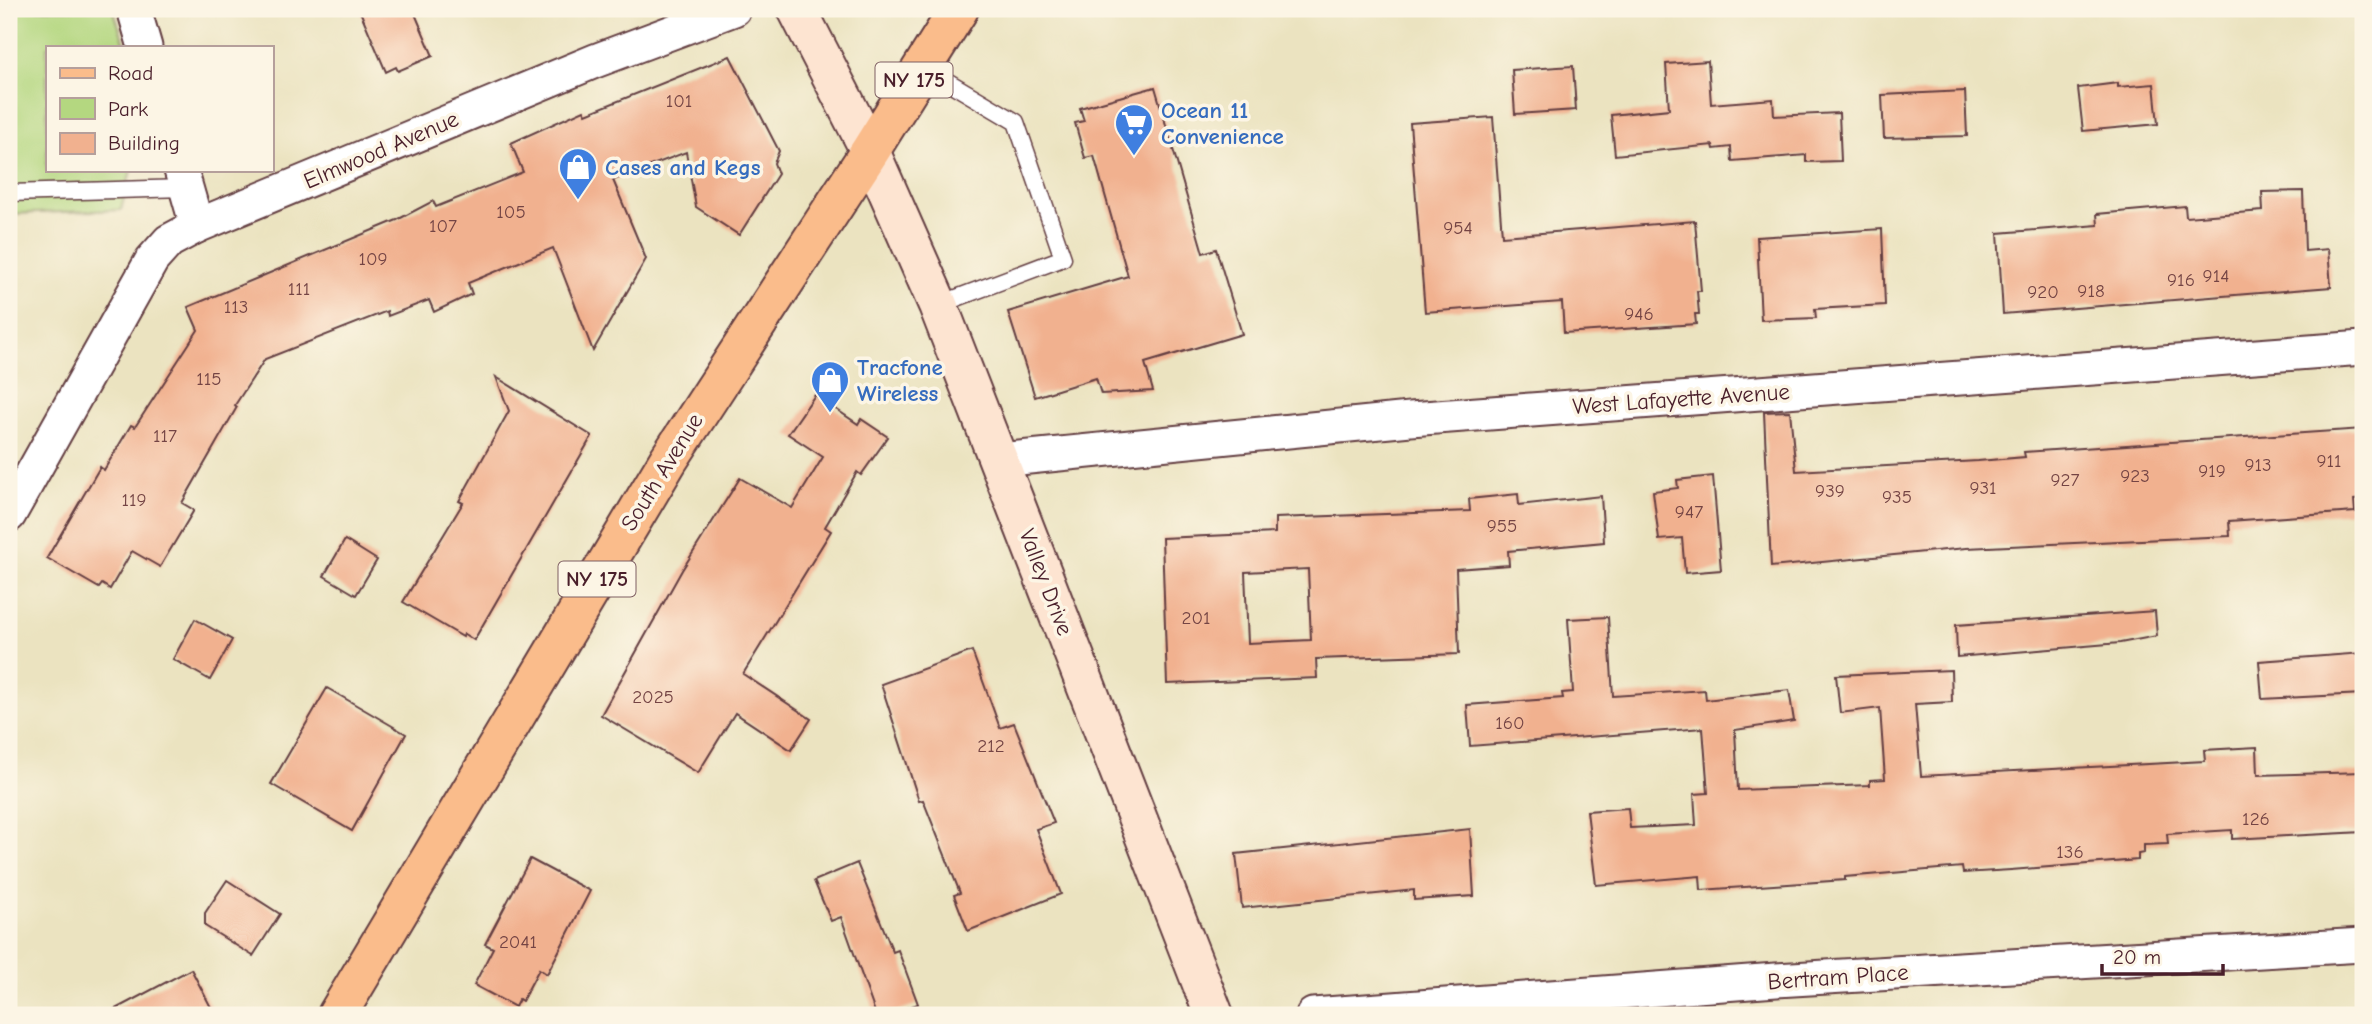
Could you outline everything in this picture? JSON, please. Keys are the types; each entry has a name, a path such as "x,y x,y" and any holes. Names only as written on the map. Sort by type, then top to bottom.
{"main road":[{"name":"Valley Drive","path":"797,9 870,152 938,305 1214,1015"},
{"name":"South Avenue","path":"337,1015 668,459 870,152 959,9"}],"street":[{"path":"134,9 145,46"},
{"name":"Elmwood Avenue","path":"9,515 152,260 169,241 197,226 595,61 734,9"},
{"path":"183,179 197,226"},
{"name":"West Lafayette Avenue","path":"999,460 1410,419 2363,348"},
{"name":"Bertram Place","path":"1313,1015 1776,980 2363,945"}],"lane":[{"path":"923,66 1016,122 1063,258 938,305"},
{"path":"9,193 183,179"}],"green space":[{"path":"9,9 113,9 126,46 46,46 46,172 130,172 121,210 9,214"}],"building":[{"path":"359,9 413,9 433,56 398,71 396,67 386,72"},
{"path":"730,56 779,151 774,163 778,174 739,235 696,207 686,152 613,180 646,259 593,351 553,248 468,283 472,294 434,312 429,300 388,316 387,311 265,359 235,405 237,407 182,503 194,510 160,567 132,551 110,589 102,584 99,588 47,558 100,467 104,470 131,425 135,427 198,330 188,307 397,220 433,201 436,207 523,172 511,143 584,110 586,114"},
{"path":"1708,61 1711,104 1773,99 1774,116 1839,113 1841,161 1806,162 1806,155 1732,161 1731,147 1714,149 1713,145 1615,155 1611,115 1669,109 1666,64"},
{"path":"1573,66 1576,110 1515,114 1512,70"},
{"path":"2118,83 2118,87 2154,84 2158,124 2083,131 2078,88"},
{"path":"1155,87 1203,253 1216,249 1242,334 1145,363 1153,391 1101,394 1096,378 1035,397 1008,312 1128,276 1094,156 1085,158 1075,123 1084,121 1080,108"},
{"path":"1965,91 1967,136 1884,138 1882,95"},
{"path":"1493,117 1502,236 1695,221 1701,291 1697,291 1699,314 1695,314 1696,324 1564,333 1562,302 1425,312 1410,123"},
{"path":"2303,191 2305,251 2328,249 2331,287 2003,314 1998,233 2098,225 2097,214 2185,206 2186,217 2263,211 2262,192"},
{"path":"1882,229 1885,305 1815,309 1816,318 1761,320 1757,237"},
{"path":"496,377 592,436 474,640 464,634 463,637 403,602 463,503 459,501 509,411"},
{"path":"815,395 858,424 861,419 888,437 861,475 857,472 825,527 831,531 743,674 811,719 791,750 735,713 698,773 601,715 682,570 740,478 792,508 823,457 788,434"},
{"path":"1790,411 1796,471 1978,461 2025,457 2024,452 2363,429 2363,499 2354,500 2355,512 2229,521 2230,536 1966,548 1771,567 1764,412"},
{"path":"1713,476 1721,570 1685,573 1682,538 1659,540 1653,491 1678,488 1677,480"},
{"path":"1518,494 1519,505 1601,496 1604,542 1508,551 1509,565 1456,569 1459,654 1316,659 1317,678 1167,684 1162,538 1275,533 1275,518 1470,511 1469,499","holes":["1308,569 1311,640 1248,643 1245,572"]},
{"path":"345,540 377,560 356,595 324,576"},
{"path":"2155,611 2157,636 2120,643 1957,657 1956,625"},
{"path":"1608,617 1613,696 1705,690 1706,700 1789,690 1794,721 1735,730 1738,790 1870,785 1870,780 1885,779 1880,708 1840,713 1836,675 1951,670 1952,702 1915,704 1921,776 2205,761 2204,750 2257,747 2258,775 2363,772 2363,832 2232,839 2232,830 2167,834 2168,844 2144,845 2144,853 2138,854 2138,860 2011,870 1963,873 1962,867 1845,877 1845,880 1701,890 1700,876 1596,885 1587,811 1628,808 1630,828 1696,825 1694,794 1708,793 1703,728 1470,746 1467,705 1563,698 1562,693 1573,692 1568,619"},
{"path":"195,619 232,640 210,680 173,659"},
{"path":"972,651 1000,728 1014,723 1054,823 1036,829 1061,894 968,931 954,895 960,893 923,800 919,801 881,684"},
{"path":"2363,653 2363,694 2262,699 2259,661"},
{"path":"327,688 406,734 352,831 271,784"},
{"path":"1470,829 1474,896 1414,900 1414,890 1242,908 1236,854"},
{"path":"530,859 590,891 547,974 539,969 522,1001 519,999 515,1007 474,985 493,948 485,944"},
{"path":"857,863 893,952 898,950 918,1004 886,1015 876,1015 841,917 831,921 814,881"},
{"path":"227,880 280,914 253,956 205,926 205,913"},
{"path":"191,969 215,1015 104,1015"}],"place":[{"name":"Ocean 11 Convenience","path":"1134,157"},
{"name":"Cases and Kegs","path":"578,201"},
{"name":"Tracfone Wireless","path":"830,414"}]}
